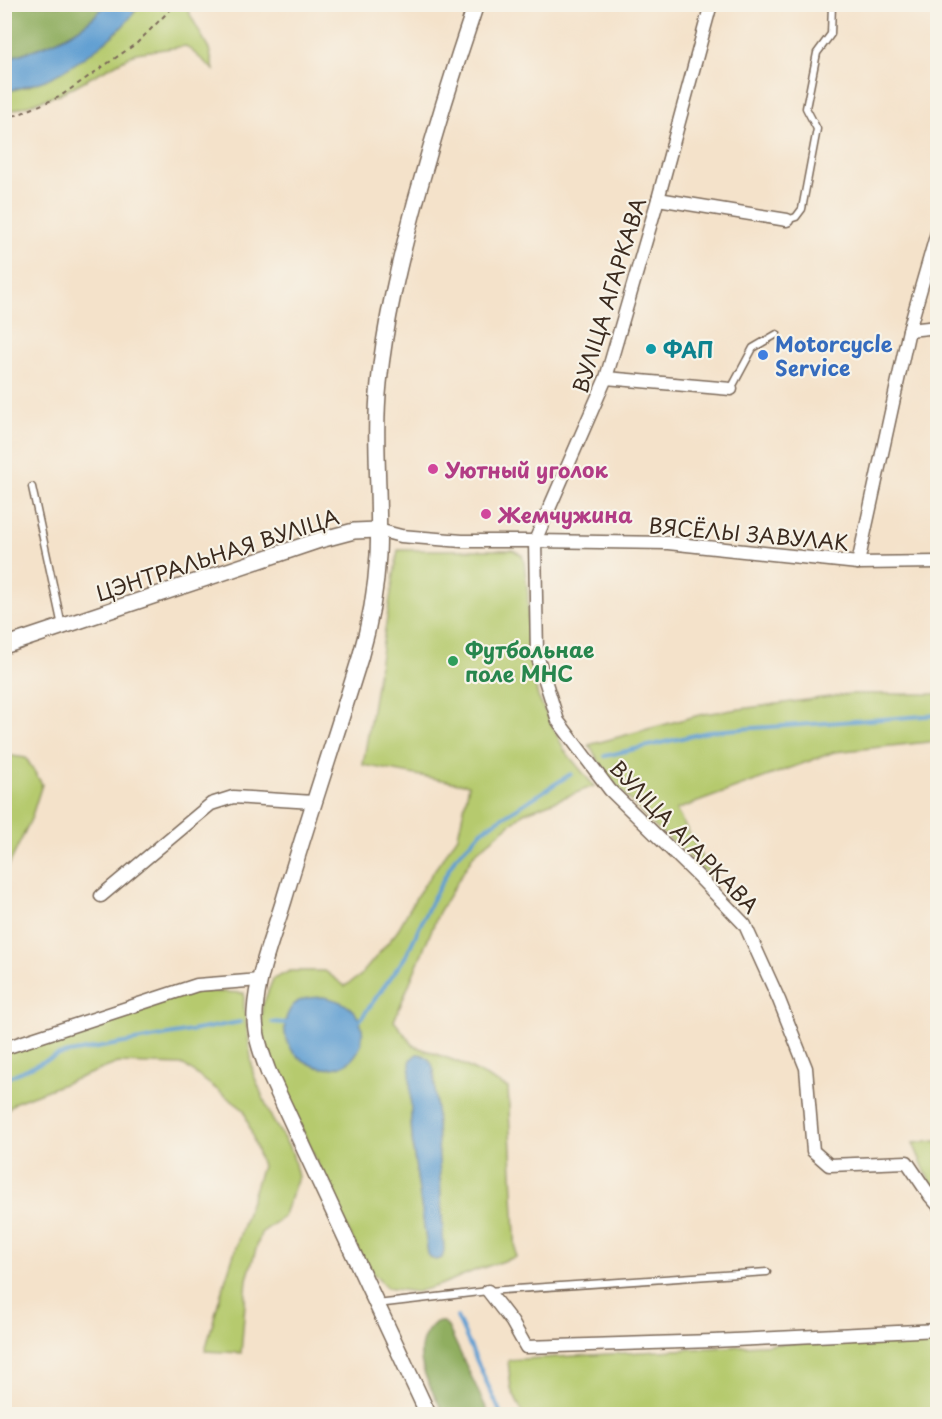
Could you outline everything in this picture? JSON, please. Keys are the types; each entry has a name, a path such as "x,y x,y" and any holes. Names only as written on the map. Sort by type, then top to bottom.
{"street":[{"path":"428,1414 268,1071 256,1033 255,1014 260,980 368,627 376,577 378,388 386,327 401,257 434,134 476,4"},
{"name":"ВУЛІЦА АГАРКАВА","path":"711,4 606,378 535,541 537,655 558,721 610,790 745,925 779,1000 806,1068 813,1151 829,1165 908,1162 934,1201"},
{"path":"658,199 787,220"},
{"path":"858,563 909,330 938,229"},
{"path":"909,330 938,327"},
{"path":"606,378 731,390"},
{"name":"ВЯСЁЛЫ ЗАВУЛАК","path":"378,530 401,536 462,541 668,543 858,563 938,562"},
{"name":"ЦЭНТРАЛЬНАЯ ВУЛІЦА","path":"4,646 320,540 354,531 378,530"},
{"path":"101,896 211,804 233,797 313,802"},
{"path":"5,1048 197,985 260,980"},
{"path":"488,1291 512,1322 526,1347 938,1330"}],"lane":[{"path":"787,220 796,217 802,209 817,129 806,108 817,53 831,34 832,4"},
{"path":"731,390 753,348 777,334"},
{"path":"32,487 63,627"},
{"path":"377,1305 488,1291 767,1272"}],"path":[{"path":"4,116 17,115 59,97 136,43 176,4"}],"green space":[{"path":"5,5 105,5 95,16 72,33 59,40 5,59"},
{"path":"138,5 188,5 186,7 209,49 214,70 186,46 136,53 60,94 5,113 4,92 29,86 61,72 118,31"},
{"path":"398,550 513,550 522,555 528,595 528,652 538,697 565,751 594,786 524,813 474,854 439,912 394,1021 414,1046 458,1062 508,1088 516,1257 416,1292 387,1288 363,1263 283,1088 267,1049 262,1025 262,1007 273,979 290,971 325,971 345,986 360,976 396,933 418,894 458,836 469,785 363,765","holes":["349,1007 360,1025 362,1035 360,1047 317,1067 293,1050 287,1038 285,1023","411,1059 434,1071 444,1251 442,1258 438,1259 432,1259 428,1254 413,1149"]},
{"path":"851,694 937,694 937,741 834,752 676,810 713,880 655,827 610,779 589,745 703,714"},
{"path":"5,755 26,758 42,784 31,819 5,869"},
{"path":"201,991 244,993 253,1073 272,1119 292,1152 298,1177 283,1217 261,1233 247,1279 241,1353 205,1351 262,1166 244,1110 184,1065 118,1063 16,1102 5,1112 5,1050 96,1025 182,994"},
{"path":"938,1141 937,1191 927,1176 913,1143"},
{"path":"436,1322 443,1322 448,1327 489,1414 444,1414 427,1379 421,1355 422,1344 427,1333"},
{"path":"937,1337 937,1414 523,1414 511,1389 508,1360 795,1343"}],"water":[{"path":"105,5 138,5 123,26 83,58 45,80 5,92 5,59 59,40 72,33 95,16"},
{"path":"323,997 341,1002 352,1010 360,1021 362,1030 360,1048 355,1056 349,1062 331,1068 311,1065 299,1057 290,1047 285,1035 285,1022 293,1005 304,999"},
{"path":"417,1054 424,1055 428,1059 434,1071 444,1251 442,1258 438,1259 432,1259 428,1254 413,1149 410,1064 411,1059"}],"waterway":[{"path":"605,756 712,731 938,715"},
{"path":"360,1020 406,956 455,858 484,829 571,774"},
{"path":"4,1081 58,1055 240,1022"},
{"path":"272,1022 285,1023"},
{"path":"457,1317 501,1414"}],"place":[{"name":"ФАП","path":"651,349"},
{"name":"Motorcycle Service","path":"763,355"},
{"name":"Уютный уголок","path":"433,469"},
{"name":"Жемчужина","path":"486,514"},
{"name":"Футбольнае поле МНС","path":"453,661"}]}
